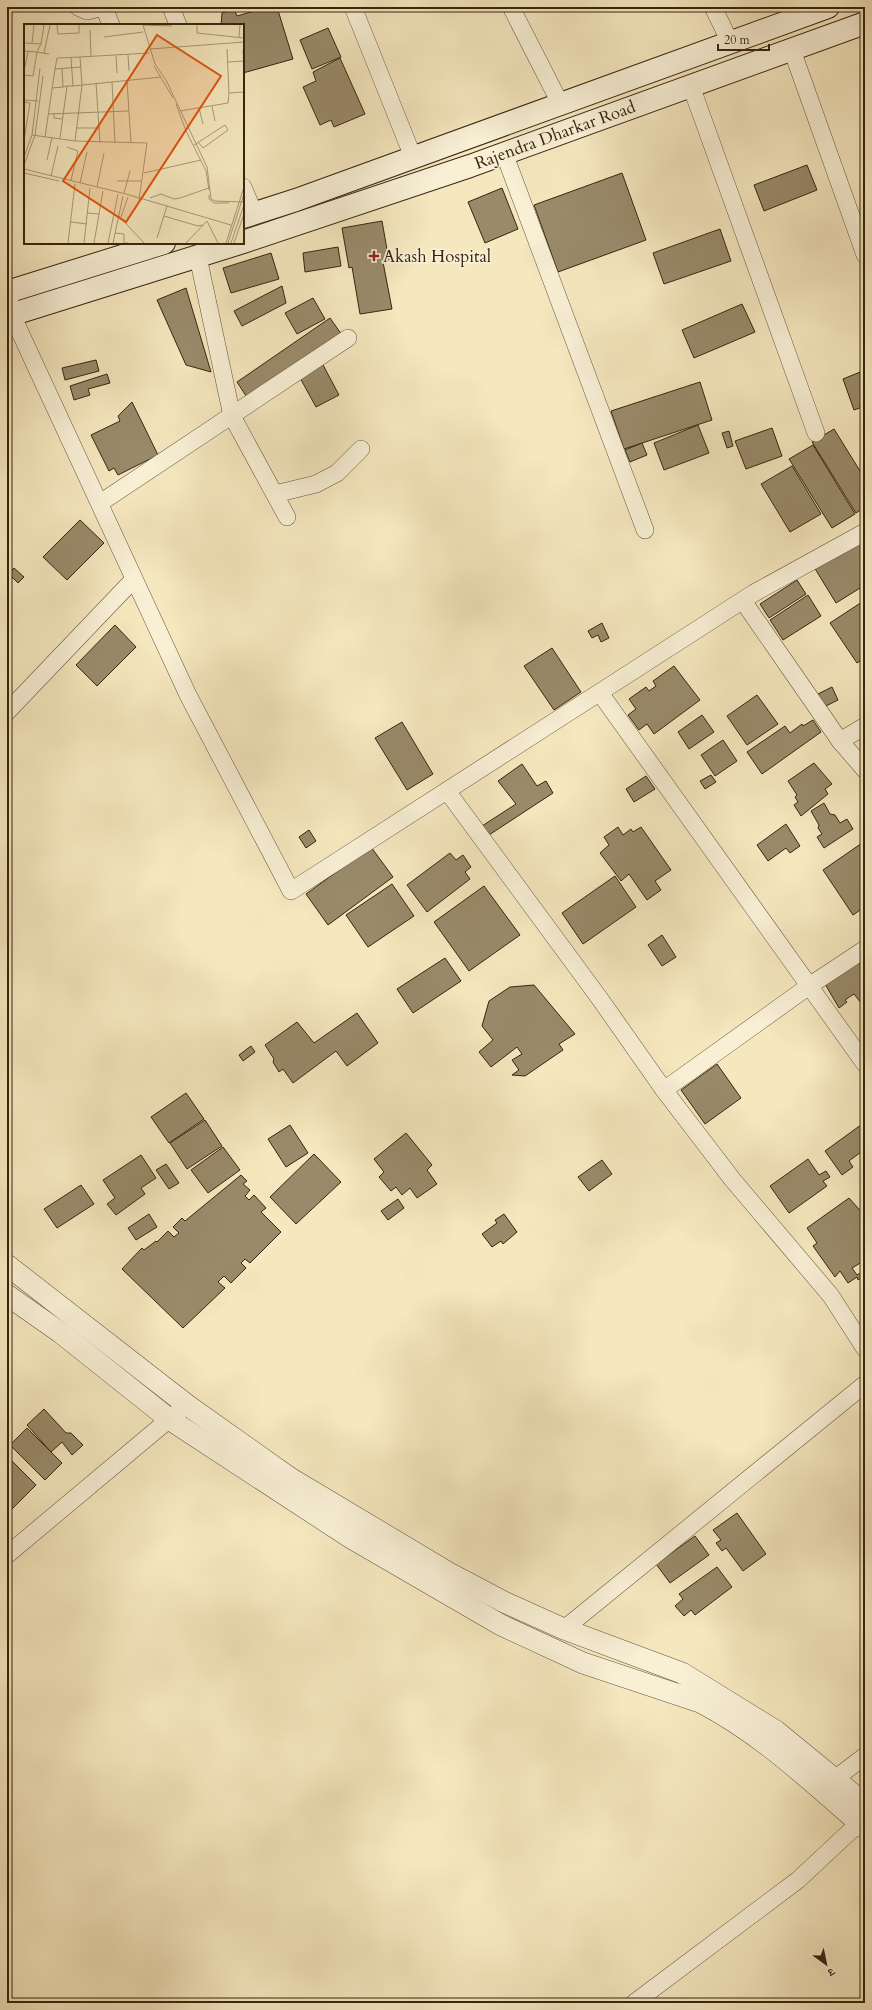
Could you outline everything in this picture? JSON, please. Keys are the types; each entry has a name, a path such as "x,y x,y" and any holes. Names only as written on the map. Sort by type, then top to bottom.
{"main road":[{"name":"Rajendra Dharkar Road","path":"248,215 296,200 561,105 828,7"},
{"name":"Rajendra Dharkar Road","path":"244,242 504,153 865,23"},
{"path":"7,292 139,247 158,244"},
{"name":"Rajendra Dharkar Road","path":"10,315 198,258 239,244"}],"street":[{"path":"81,14 104,7 111,24"},
{"path":"170,7 178,24"},
{"path":"353,7 413,157"},
{"path":"511,7 561,105"},
{"path":"713,7 730,42"},
{"path":"792,50 865,255"},
{"path":"691,86 816,433"},
{"path":"504,153 645,530"},
{"path":"244,193 248,215"},
{"path":"296,200 304,222"},
{"path":"198,258 232,416 287,516"},
{"path":"7,292 10,315 100,504 188,695 291,891 743,601 865,532"},
{"path":"100,504 348,338"},
{"path":"275,494 316,484 337,473 361,449"},
{"path":"7,712 134,579"},
{"path":"743,601 840,741 865,770"},
{"path":"600,693 865,1064"},
{"path":"840,741 865,726"},
{"path":"447,791 600,999 664,1090 732,1179 831,1296 865,1348"},
{"path":"664,1090 809,986 865,950"},
{"path":"7,1265 187,1405 290,1478 504,1602 564,1629 682,1673 776,1731 836,1778 863,1819"},
{"path":"7,1295 52,1326 169,1420 350,1538 501,1625 583,1663 700,1702 718,1711 764,1742 863,1819"},
{"path":"52,1326 64,1309"},
{"path":"564,1629 865,1384"},
{"path":"7,1555 187,1405"},
{"path":"836,1778 865,1756"},
{"path":"634,2003 798,1880 863,1819"}],"building":[{"path":"268,7 277,7 293,59 244,73 244,24 221,24 222,13 234,9 237,16"},
{"path":"328,28 341,57 312,69 300,40"},
{"path":"340,58 365,114 334,127 331,120 320,125 303,87 316,81 313,72"},
{"path":"807,165 817,190 764,211 754,185"},
{"path":"622,173 646,240 558,272 534,205"},
{"path":"502,188 518,229 485,243 468,202"},
{"path":"382,221 389,261 383,262 392,309 360,314 352,267 349,268 342,228"},
{"path":"720,229 731,261 664,284 653,253"},
{"path":"338,247 341,266 305,272 303,253"},
{"path":"271,253 279,279 231,293 223,268"},
{"path":"282,286 286,303 242,326 234,311"},
{"path":"186,288 211,372 186,365 157,300"},
{"path":"313,298 325,319 297,334 285,313"},
{"path":"742,304 755,332 694,358 682,330"},
{"path":"330,318 342,335 248,399 237,382"},
{"path":"96,360 99,371 65,380 62,368"},
{"path":"322,363 339,395 316,407 299,376"},
{"path":"865,370 865,406 854,410 843,379"},
{"path":"107,374 110,383 88,389 90,395 74,400 70,386"},
{"path":"700,382 712,420 624,449 611,411"},
{"path":"132,402 158,455 118,475 114,468 109,471 91,435 120,421 118,416"},
{"path":"698,425 709,453 664,470 654,443"},
{"path":"772,428 782,456 746,469 735,441"},
{"path":"834,429 865,479 865,507 856,513 812,442"},
{"path":"729,431 733,446 727,448 722,433"},
{"path":"642,443 647,455 630,462 625,450"},
{"path":"813,445 855,514 832,528 789,459"},
{"path":"792,466 821,514 790,532 761,484"},
{"path":"80,520 104,543 67,580 43,557"},
{"path":"865,534 865,585 836,603 814,567"},
{"path":"14,568 24,577 18,583 9,574"},
{"path":"797,580 806,594 769,618 760,604"},
{"path":"808,595 821,616 783,640 770,620"},
{"path":"865,600 865,658 857,663 830,623"},
{"path":"602,623 609,638 601,642 598,635 592,638 588,631"},
{"path":"115,625 136,647 97,686 76,665"},
{"path":"552,648 581,692 554,710 524,666"},
{"path":"674,666 700,700 654,734 647,724 639,730 628,715 636,709 629,699 646,687 649,691 656,686 653,681"},
{"path":"832,687 838,700 824,707 818,694"},
{"path":"757,695 778,724 747,745 727,716"},
{"path":"702,715 714,732 689,749 678,732"},
{"path":"813,720 821,732 762,774 747,752 785,726 790,733 802,724 803,726"},
{"path":"402,722 433,774 407,790 375,738"},
{"path":"723,740 737,761 715,776 701,755"},
{"path":"814,763 832,784 825,789 828,794 801,816 794,805 798,802 795,797 797,795 788,781"},
{"path":"522,764 537,786 546,781 553,793 489,835 482,826 516,804 498,781"},
{"path":"7,774 11,778 7,782"},
{"path":"711,775 716,782 705,789 700,781"},
{"path":"646,776 655,789 634,802 626,789"},
{"path":"824,803 830,814 835,815 840,823 847,819 853,829 824,848 817,837 822,834 811,811"},
{"path":"786,824 800,846 790,853 786,848 768,861 757,845"},
{"path":"618,827 623,835 631,829 633,832 641,827 671,870 655,881 661,890 647,900 629,874 621,881 600,853 609,845 604,837"},
{"path":"309,830 316,841 306,848 299,837"},
{"path":"865,841 865,912 863,908 853,915 823,870"},
{"path":"371,847 393,877 328,925 306,894"},
{"path":"450,853 456,860 463,855 471,867 465,872 470,879 427,912 407,885"},
{"path":"615,876 636,907 583,944 562,913"},
{"path":"392,884 414,916 368,947 346,915"},
{"path":"484,886 520,935 469,971 434,922"},
{"path":"662,935 676,957 662,966 648,945"},
{"path":"865,956 865,1000 861,1003 854,994 845,1000 847,1002 839,1008 825,984"},
{"path":"445,958 461,981 413,1013 397,989"},
{"path":"534,985 575,1034 559,1044 563,1050 525,1076 512,1075 519,1070 512,1060 522,1054 517,1047 491,1067 479,1052 493,1040 482,1026 489,1001 510,987"},
{"path":"357,1013 378,1043 347,1066 336,1051 293,1083 283,1069 279,1072 273,1062 274,1059 265,1045 297,1022 314,1043"},
{"path":"251,1046 255,1052 243,1061 239,1055"},
{"path":"717,1064 741,1098 705,1124 681,1090"},
{"path":"186,1093 204,1119 169,1143 151,1117"},
{"path":"205,1120 222,1146 187,1169 170,1143"},
{"path":"865,1122 865,1149 849,1161 853,1167 842,1175 825,1151"},
{"path":"290,1125 308,1153 286,1167 268,1139"},
{"path":"406,1133 432,1165 427,1170 437,1184 417,1198 410,1188 402,1195 396,1187 391,1191 379,1177 384,1172 374,1159"},
{"path":"223,1147 240,1170 208,1193 191,1170"},
{"path":"314,1154 341,1182 296,1224 270,1197"},
{"path":"141,1155 156,1178 141,1188 145,1194 116,1215 107,1204 115,1198 103,1180"},
{"path":"808,1159 819,1175 826,1171 830,1177 823,1181 827,1186 789,1213 770,1186"},
{"path":"602,1160 612,1174 589,1191 578,1177"},
{"path":"166,1164 179,1183 169,1189 156,1170"},
{"path":"241,1175 247,1181 243,1184 250,1190 245,1196 249,1200 254,1195 266,1208 261,1212 281,1232 250,1263 245,1259 241,1263 246,1268 231,1283 224,1276 218,1282 225,1288 183,1328 122,1269 142,1248 144,1250 156,1241 157,1242 168,1231 174,1237 179,1233 173,1227 182,1218 185,1221"},
{"path":"81,1185 94,1204 57,1228 44,1209"},
{"path":"849,1198 865,1216 865,1267 862,1262 852,1268 857,1275 865,1270 865,1275 858,1280 857,1277 848,1283 840,1271 835,1277 813,1246 817,1243 807,1228"},
{"path":"398,1199 404,1208 388,1220 381,1211"},
{"path":"149,1214 157,1227 136,1240 128,1228"},
{"path":"504,1214 517,1232 503,1244 501,1241 492,1247 482,1234 497,1223 495,1220"},
{"path":"44,1409 66,1433 71,1433 83,1445 72,1455 62,1442 51,1452 27,1425"},
{"path":"27,1428 62,1463 45,1480 10,1445"},
{"path":"7,1456 36,1485 7,1514"},
{"path":"737,1513 766,1554 743,1571 726,1548 722,1551 716,1543 721,1540 713,1530"},
{"path":"695,1536 709,1555 670,1583 656,1564"},
{"path":"717,1567 732,1587 695,1615 691,1610 684,1616 675,1606 683,1599 679,1594"},
{"path":"368,1999 371,2003 362,2003"}],"place":[{"name":"Akash Hospital","path":"374,256"}]}
